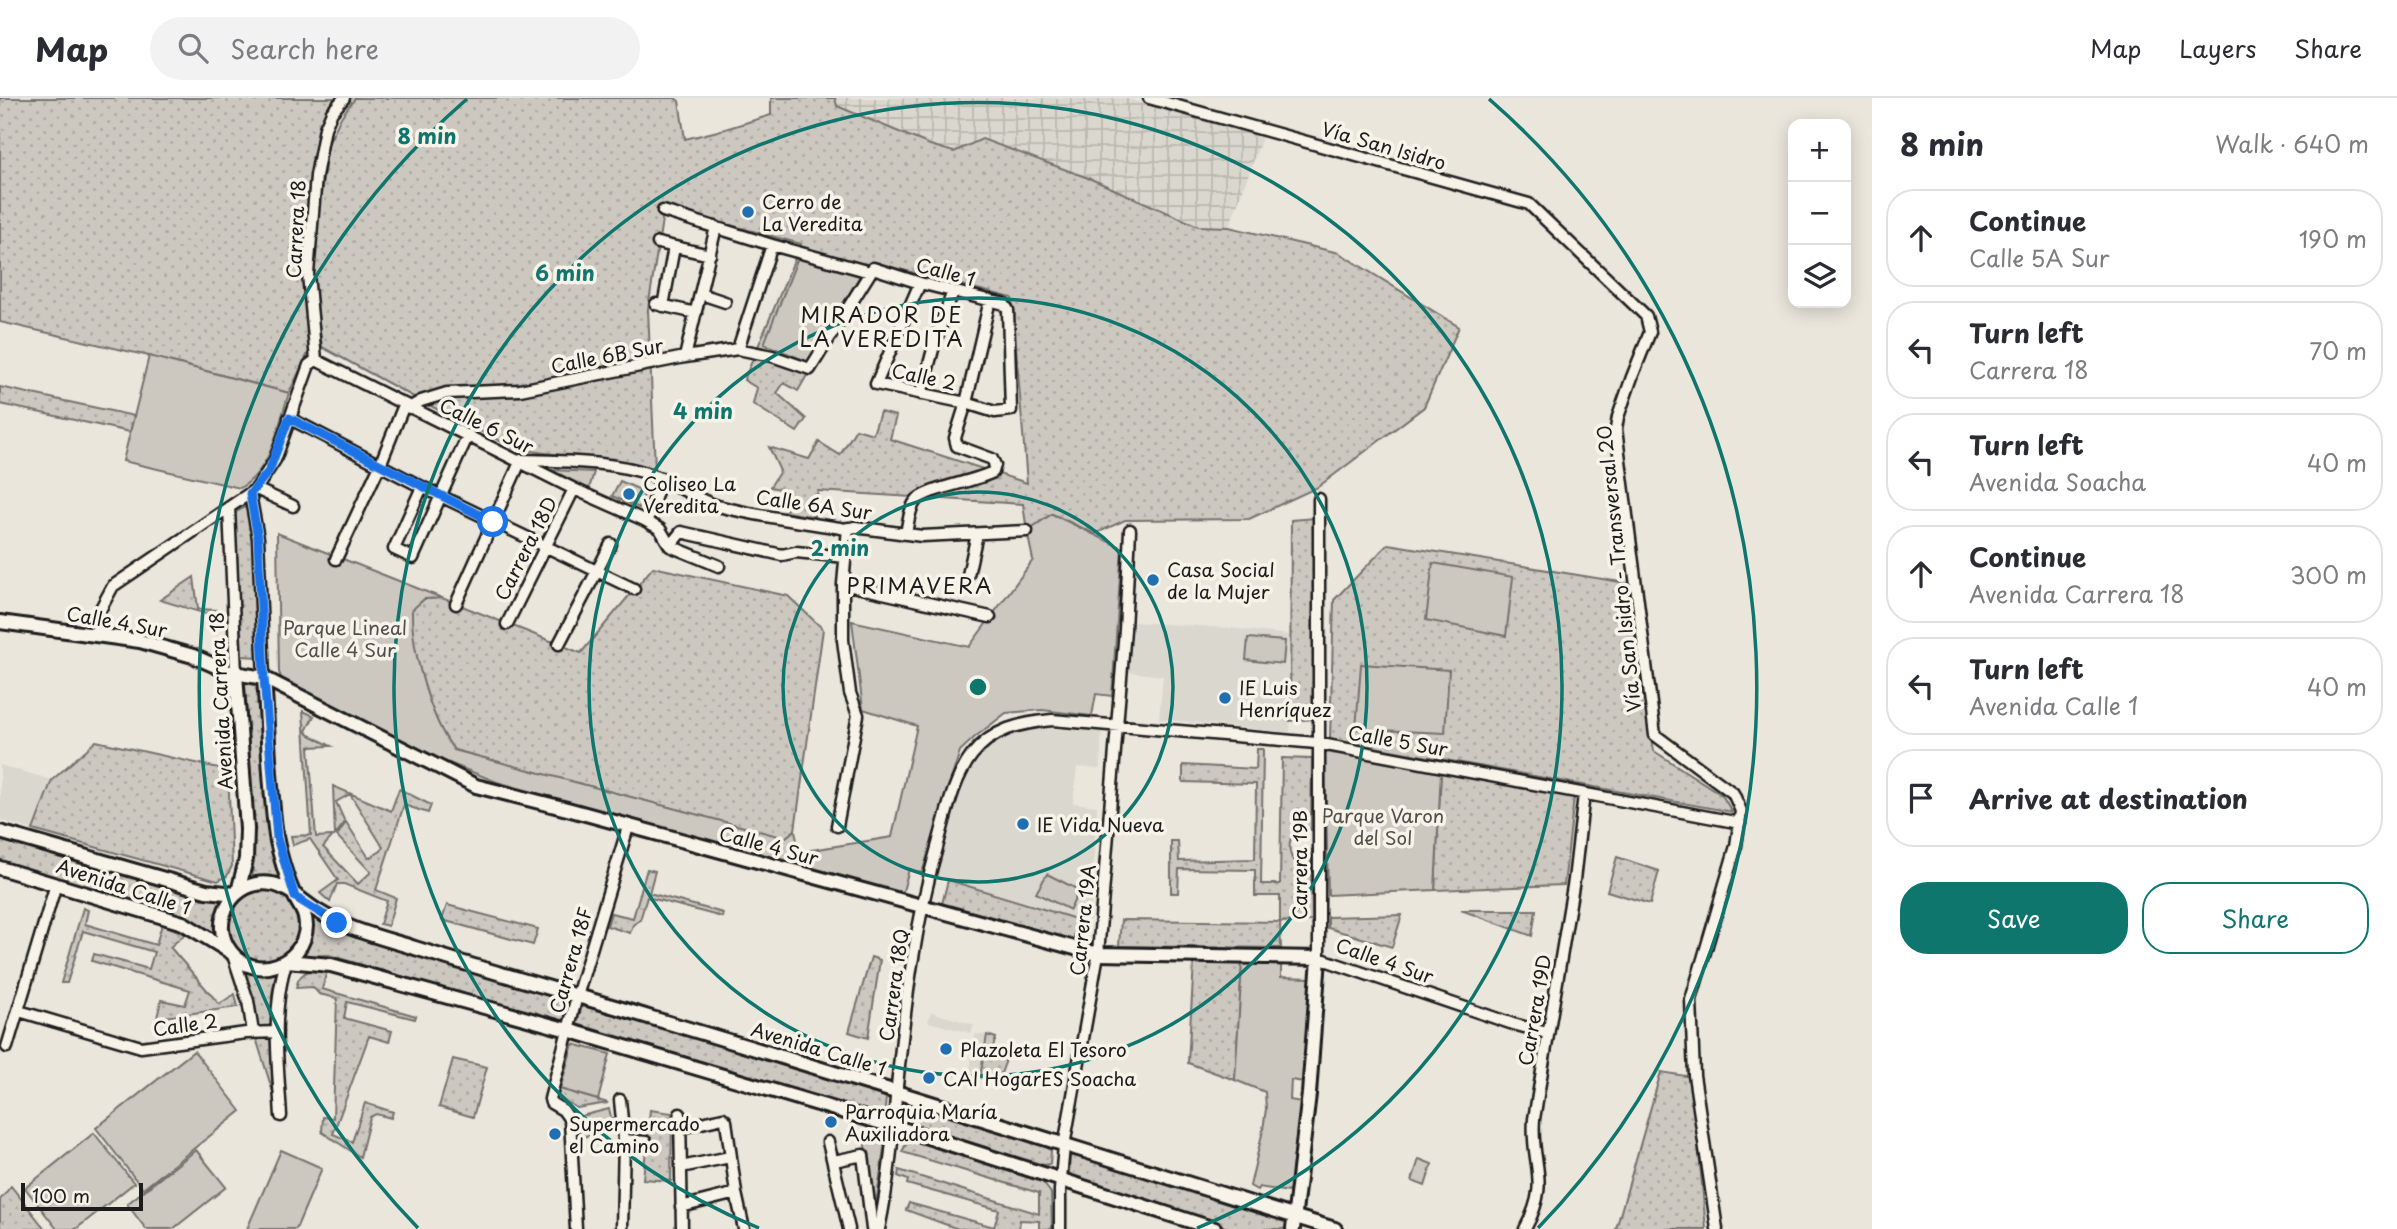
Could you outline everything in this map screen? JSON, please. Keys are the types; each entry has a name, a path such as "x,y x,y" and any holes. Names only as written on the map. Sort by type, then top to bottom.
{"main road":[{"name":"Calle 4 Sur","path":"0,622 161,646 236,674 264,678 476,786 1098,954 1319,958"},
{"name":"Avenida Carrera 18","path":"232,953 224,941 223,916 237,893 246,859 247,829 236,674"},
{"path":"232,953 252,966 275,966 296,953 305,933 303,910 295,897 277,838 264,678"},
{"name":"Avenida Calle 1","path":"0,832 206,891 237,893"},
{"name":"Avenida Calle 1","path":"0,868 183,923 232,953"},
{"path":"237,893 249,886 268,883 287,890 295,897"},
{"name":"Avenida Calle 1","path":"295,897 337,923 897,1093 1294,1223 1335,1229"},
{"name":"Carrera 19B","path":"1294,1223 1309,1094 1319,958"},
{"path":"286,961 331,964 568,1030 893,1126 1215,1229"}],"street":[{"name":"Carrera 18","path":"316,360 308,274 316,176 325,128 332,112 344,98"},
{"name":"Vía San Isidro","path":"1149,98 1529,204"},
{"name":"Vía San Isidro - Transversal 20","path":"1529,204 1646,316 1650,324 1647,342 1632,377 1616,429 1655,735 1733,793 1741,811 1740,823"},
{"name":"Calle 1","path":"663,211 772,245 1004,304 1008,310"},
{"path":"685,357 716,227"},
{"path":"658,243 709,255"},
{"path":"738,349 772,245"},
{"path":"674,247 660,305 696,313"},
{"name":"Calle 6B Sur","path":"407,407 447,393 520,390 738,349 772,355 810,369 872,270"},
{"name":"Calle 2","path":"920,283 876,384 966,403 995,412 1011,410 1008,310"},
{"path":"921,394 953,291"},
{"path":"701,294 725,302"},
{"path":"906,534 913,504 922,494 978,480 992,472 995,465 992,459 957,446 955,438 990,300"},
{"name":"Calle 6 Sur","path":"316,360 407,407 521,460 574,489 644,520"},
{"path":"96,635 100,610 113,586 253,491 275,460 309,365 316,360"},
{"path":"336,559 407,407"},
{"path":"289,418 422,487 634,589"},
{"path":"422,487 394,549 414,558 468,435"},
{"path":"456,604 521,460"},
{"name":"Calle 6A Sur","path":"521,460 562,461 635,470 661,478 681,491 718,506 848,528 947,536 1027,531"},
{"path":"661,478 650,514 644,520 660,529 670,546 719,566"},
{"name":"Carrera 18D","path":"507,624 574,489"},
{"path":"253,491 293,506"},
{"path":"253,491 258,538 264,678"},
{"name":"Carrera 19B","path":"1319,499 1319,958"},
{"name":"Avenida Carrera 18","path":"229,507 236,674"},
{"path":"837,826 858,715 850,693 844,640 843,584 848,528"},
{"name":"Carrera 19A","path":"1060,1229 1064,1146 1098,954 1130,530"},
{"path":"670,546 681,533 782,555 796,552 845,557"},
{"path":"968,575 977,534"},
{"path":"559,644 611,544"},
{"path":"843,584 990,617"},
{"name":"Calle 5 Sur","path":"973,754 989,738 1005,729 1024,723 1052,720 1319,743 1740,823"},
{"name":"Carrera 18Q","path":"879,1229 921,907 945,817 960,776 973,754"},
{"name":"Carrera 19D","path":"1525,1229 1538,1202 1540,1190 1533,1127 1574,880 1584,793"},
{"path":"1717,1229 1694,1075 1691,1000 1736,846 1740,823"},
{"name":"Carrera 18F","path":"576,1229 570,1120 550,1099 577,996 628,827"},
{"path":"7,1047 56,884"},
{"name":"Avenida Carrera 18","path":"232,953 250,1009 253,1032"},
{"name":"Calle 4 Sur","path":"1319,958 1547,1033"},
{"path":"281,1116 278,995 286,961"},
{"name":"Calle 2","path":"19,1011 141,1047 253,1032 277,1032"},
{"path":"620,1100 624,1140 622,1229"},
{"path":"680,1114 682,1229"},
{"path":"680,1128 723,1118 726,1121 744,1229"},
{"path":"624,1140 646,1142"},
{"path":"828,1142 849,1229"},
{"path":"834,1161 863,1155 872,1229"},
{"path":"681,1167 730,1157"},
{"path":"681,1207 736,1193"}],"shaded area":[{"path":"835,98 1126,98 1263,135 1229,227 1198,226 1091,179 930,145 836,106"},
{"name":"IE Luis Henríquez","path":"1134,622 1289,635 1290,733 1159,719 1163,676 1129,672"},
{"name":"IE Vida Nueva","path":"1027,727 1102,732 1100,769 1077,767 1073,803 1097,806 1090,920 1079,920 934,875 965,775 993,741"},
{"path":"0,765 52,780 33,830 0,820"},
{"path":"931,1012 974,1025 971,1033 928,1022"},
{"path":"975,1034 987,1035 980,1077 969,1077"}],"green space":[{"path":"0,98 338,98 322,126 315,149 302,276 312,345 289,393 149,356 0,322"},
{"path":"355,98 675,98 679,101 685,139 771,115 771,98 835,98 837,106 930,145 954,152 982,139 1091,179 1198,226 1229,227 1339,253 1459,327 1424,407 1318,487 1249,519 1125,520 1095,534 1052,514 1027,531 1023,504 818,491 814,517 786,512 790,491 770,487 780,471 769,447 809,459 819,442 840,455 856,429 873,434 880,412 896,416 890,439 1027,483 1012,298 872,262 798,391 784,383 777,393 806,419 797,432 753,404 757,388 744,380 801,244 664,207 648,309 655,468 516,449 322,347 313,277 318,215 328,144 341,117"},
{"path":"799,255 861,274 809,362 764,344"},
{"path":"149,356 289,393 267,459 251,480 240,488 123,461"},
{"path":"0,387 134,416 130,432 0,404"},
{"path":"551,470 594,472 589,489"},
{"name":"Coliseo La Veredita","path":"620,481 645,492 639,508 612,496"},
{"path":"247,506 251,522 258,657 242,656 234,513"},
{"name":"Parque Lineal Calle 4 Sur","path":"1052,514 1122,548 1112,696 1096,694 1092,716 1042,710 1006,713 960,751 922,873 909,869 902,895 497,782 444,761 283,683 279,672 277,533 442,598 424,599 412,610 413,626 419,663 430,702 445,737 454,750 785,838 795,830 799,852 892,837 917,726 863,709 852,621 969,647 1033,560 1027,531"},
{"path":"1315,518 1314,719 1290,721 1291,520"},
{"path":"1388,544 1627,583 1654,751 1722,795 1732,812 1330,739 1334,600"},
{"path":"1433,563 1513,577 1506,636 1426,620"},
{"path":"653,567 788,596 823,629 795,830 785,838 454,750 437,721 418,663 412,626 411,610 424,599 442,598 581,653"},
{"path":"194,577 198,609 216,610 216,617 160,600"},
{"path":"1248,638 1285,641 1283,664 1246,660"},
{"path":"1361,664 1449,670 1445,733 1356,729"},
{"path":"245,682 259,687 272,853 285,881 265,876 252,881 254,853"},
{"path":"303,711 314,716 306,731 308,734 331,746 309,747 316,837 333,836 323,847 358,884 371,872 337,836 346,822 369,858 383,847 350,794 336,802 345,822 335,835 333,786 391,811 399,789 431,805 428,813 404,805 376,890 396,898 388,926 380,924 387,901 344,884 337,884 330,902 320,893 338,880 310,839 293,845 291,836 311,835"},
{"path":"96,741 228,770 232,866 227,876 218,881 33,830 52,780"},
{"path":"1257,749 1263,749 1261,884 1280,884 1282,758 1312,759 1311,830 1302,826 1297,819 1291,836 1290,853 1296,863 1311,850 1312,921 1280,922 1280,896 1255,896 1255,870 1179,869 1178,893 1171,893 1171,841 1178,841 1179,861 1255,859 1256,784 1183,782 1183,765 1256,769"},
{"name":"Parque Varon del Sol","path":"1325,752 1441,771 1435,890 1328,895"},
{"path":"1441,771 1574,797 1564,885 1435,890"},
{"path":"0,837 228,895 218,916 217,939 0,865"},
{"path":"1617,857 1659,871 1650,904 1607,891"},
{"path":"647,869 655,871 649,893 723,913 722,917 647,897 640,920 633,925 630,933 607,926 611,913 633,918"},
{"path":"1047,874 1079,890 1070,910 1036,893"},
{"path":"948,880 1079,920 1073,940 942,904"},
{"path":"264,888 278,891 290,899 298,911 301,925 298,939 290,951 278,959 264,962 250,959 238,951 230,939 227,925 230,911 238,899 250,891"},
{"path":"447,905 538,929 533,945 442,920"},
{"path":"83,908 88,910 85,924 156,945 162,924 185,934 170,947 219,1004 235,994 238,1007 157,1018 161,1000 185,1005 190,990 92,961 94,954 149,969 154,952 83,931 67,983 61,983"},
{"path":"308,910 566,999 570,1003 564,1020 559,1023 329,955 300,956"},
{"path":"1461,910 1536,910 1532,936"},
{"path":"1402,915 1392,947 1328,928 1328,917"},
{"path":"1121,920 1280,922 1281,948 1119,946"},
{"path":"871,957 880,960 868,1038 849,1032"},
{"path":"1194,962 1242,964 1235,1080 1188,1063"},
{"path":"1242,964 1281,964 1281,977 1311,978 1304,1082 1291,1080 1290,1100 1301,1102 1289,1192 1259,1187 1257,1190 1250,1186 1266,1109 1265,1092 1235,1080"},
{"path":"315,969 327,971 322,989 416,1016 415,1019 347,1002 344,1018 392,1031 389,1042 369,1036 333,1134 352,1142 365,1103 393,1112 391,1118 376,1114 370,1117 360,1157 322,1132 323,1117 333,1118 337,998 319,994 313,987 296,988 302,975"},
{"path":"242,971 266,975 276,973 272,994 272,1027 259,1029"},
{"path":"588,1002 882,1094 886,1098 884,1117 876,1117 786,1087 580,1028 577,1024 582,1006"},
{"path":"987,1035 996,1038 990,1055 1006,1060 997,1084 980,1077"},
{"path":"270,1037 276,1102 256,1038"},
{"path":"573,1044 610,1054 598,1100 560,1089"},
{"path":"194,1051 241,1111 143,1189 96,1128"},
{"path":"453,1059 487,1067 473,1117 439,1107"},
{"path":"1661,1072 1692,1077 1706,1229 1616,1229"},
{"path":"560,1089 608,1103 577,1108 558,1097"},
{"path":"905,1101 1047,1147 1051,1151 1050,1164 1044,1165 901,1121 900,1108"},
{"path":"609,1109 614,1127 580,1138 577,1117"},
{"path":"650,1110 672,1113 671,1181 643,1179"},
{"path":"866,1130 886,1135 873,1225 864,1135"},
{"path":"94,1133 134,1183 76,1229 57,1229 25,1188"},
{"path":"909,1138 1041,1180 1051,1193 1052,1229 1039,1229 1039,1221 1020,1220 1019,1229 958,1229 906,1210 909,1203 994,1227 999,1210 907,1184 908,1180 898,1176 899,1170 1039,1214 1039,1193 902,1152"},
{"path":"196,1150 226,1187 173,1229 146,1229 127,1204"},
{"path":"281,1150 322,1168 296,1229 247,1229"},
{"path":"1076,1154 1284,1219 1287,1221 1286,1229 1231,1229 1073,1178 1069,1175 1070,1157"},
{"path":"1419,1159 1432,1164 1425,1186 1412,1181"},
{"path":"11,1186 45,1229 0,1229 0,1200"}],"place":[{"name":"Cerro de La Veredita","path":"748,212"},
{"name":"Coliseo La Veredita","path":"629,494"},
{"name":"Casa Social de la Mujer","path":"1153,580"},
{"name":"IE Luis Henríquez","path":"1225,698"},
{"name":"IE Vida Nueva","path":"1023,824"},
{"name":"Plazoleta El Tesoro","path":"946,1049"},
{"name":"CAI HogarES Soacha","path":"929,1078"},
{"name":"Parroquia María Auxiliadora","path":"831,1122"},
{"name":"Supermercado el Camino","path":"555,1134"}],"district":[{"name":"MIRADOR DE LA VEREDITA","path":"882,326"},
{"name":"PRIMAVERA","path":"920,585"}],"route":[{"path":"337,923 295,897 277,838 264,678 264,627 258,538 250,494 275,460 289,418 493,522"}]}
